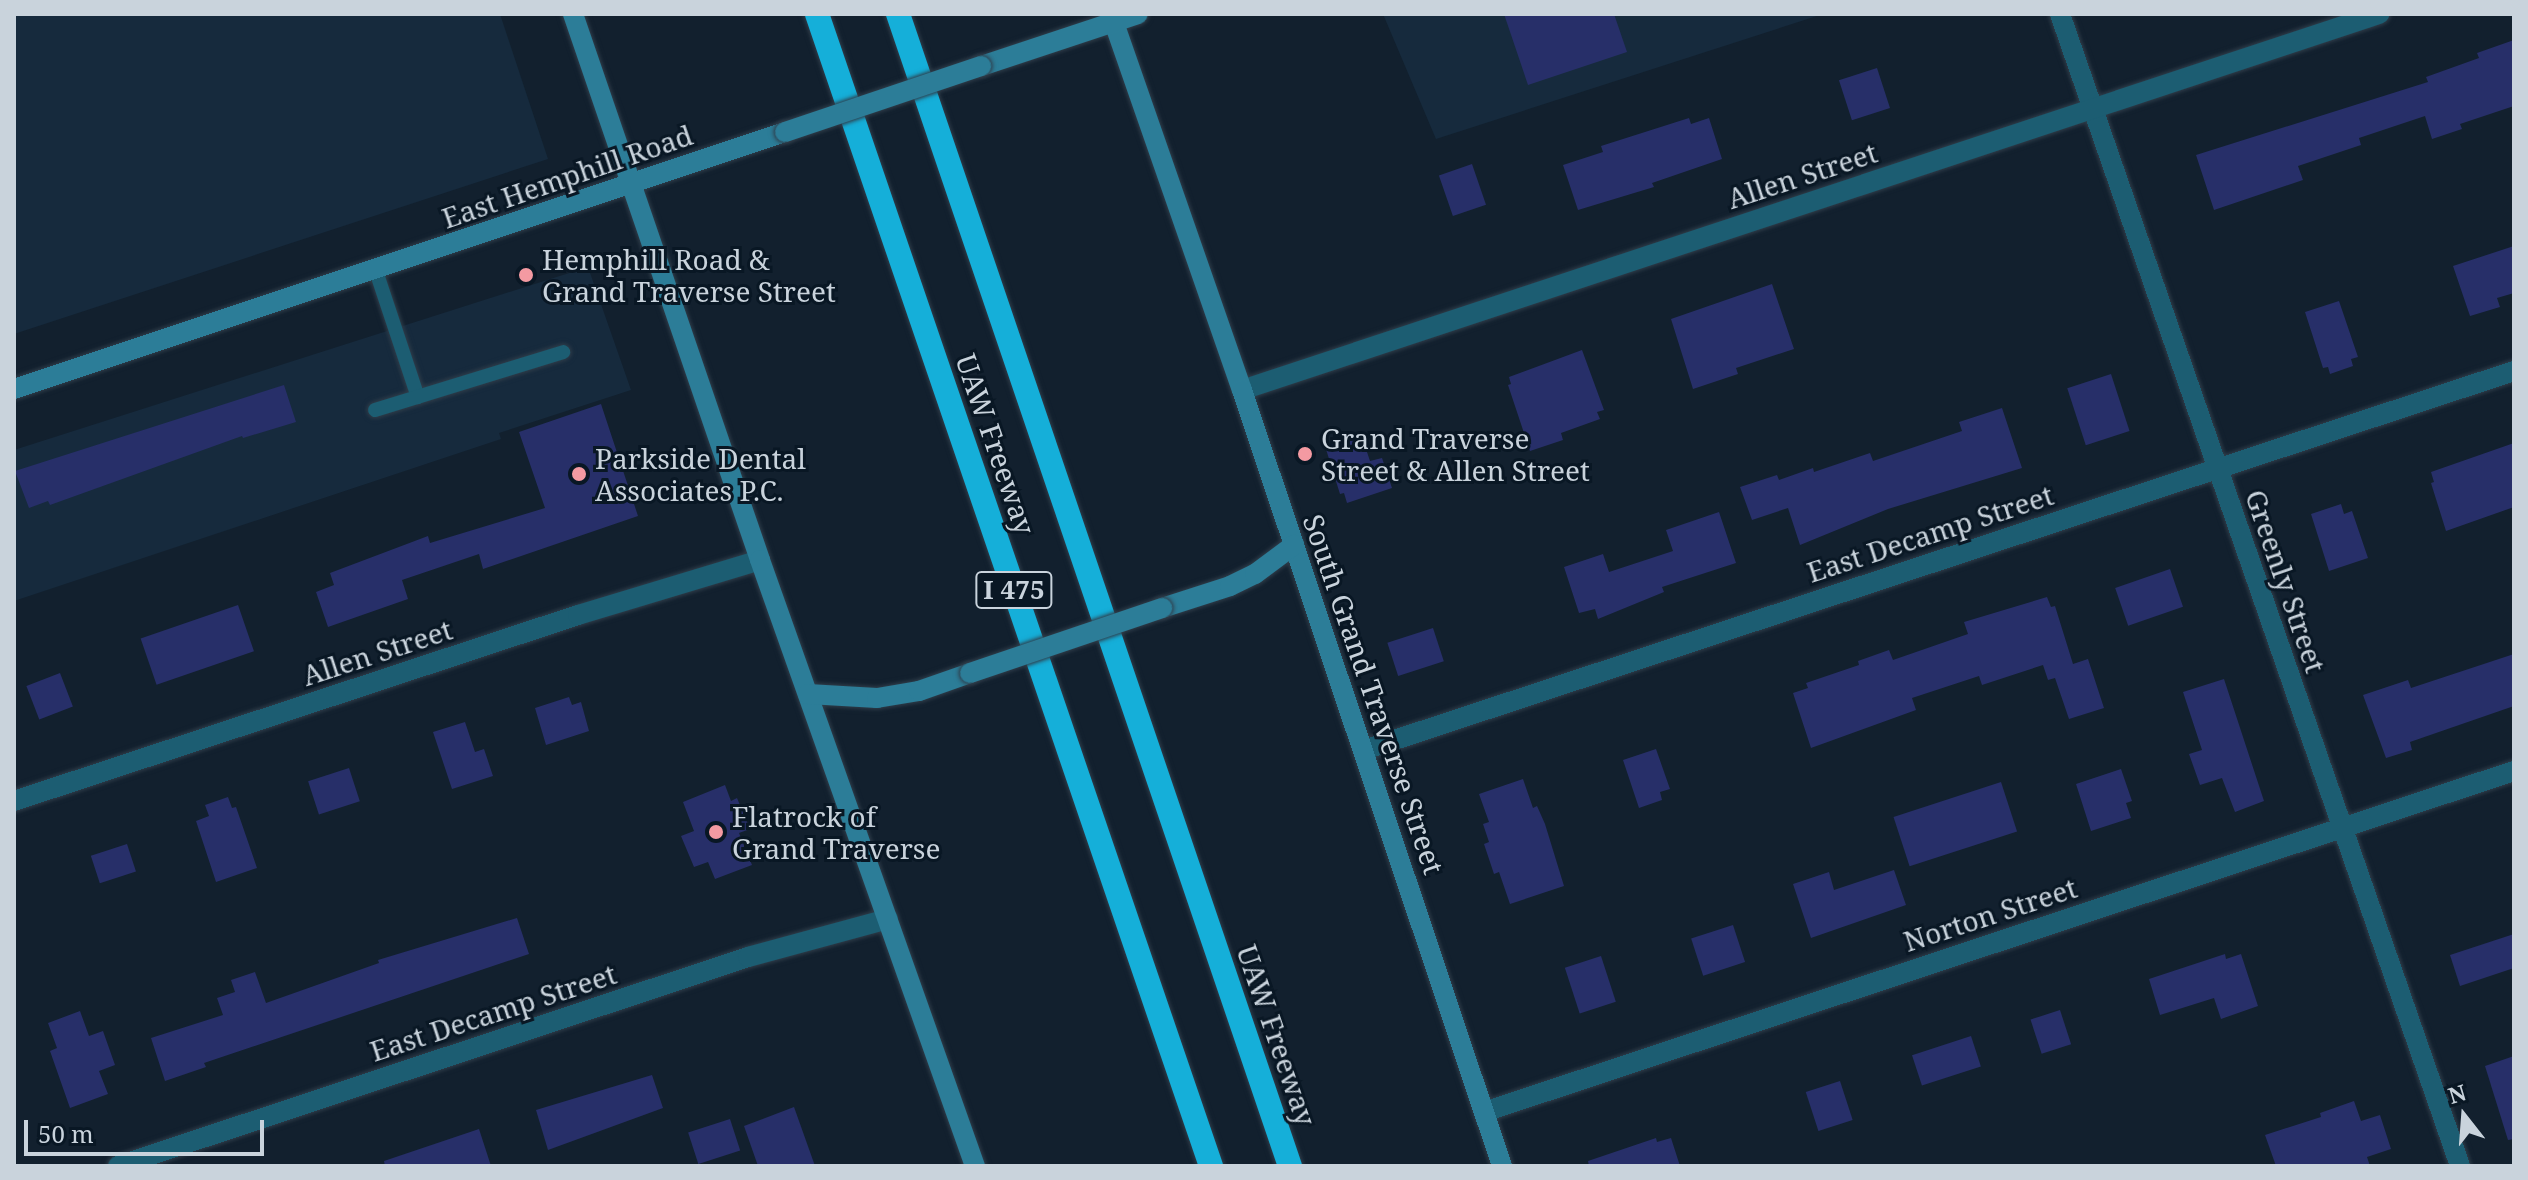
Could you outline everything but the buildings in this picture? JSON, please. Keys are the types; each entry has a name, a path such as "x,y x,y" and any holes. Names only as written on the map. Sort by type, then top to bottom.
{"highway":[{"name":"UAW Freeway","path":"817,14 1211,1166"},
{"name":"UAW Freeway","path":"898,14 1290,1166"}],"main road":[{"path":"573,14 760,560 975,1166"},
{"name":"East Hemphill Road","path":"14,389 631,185 1113,18 1138,14"},
{"name":"South Grand Traverse Street","path":"1113,18 1364,750 1502,1166"},
{"path":"808,694 877,698 919,691 1230,586 1255,574 1294,545"}],"street":[{"name":"Greenly Street","path":"2060,14 2460,1166"},
{"name":"Allen Street","path":"1242,390 2379,14"},
{"name":"East Decamp Street","path":"1364,750 2514,371"},
{"name":"Allen Street","path":"14,801 578,615 760,560"},
{"name":"Norton Street","path":"1484,1112 2514,771"},
{"name":"East Decamp Street","path":"118,1166 748,957 888,919"}],"lane":[{"path":"376,271 418,397"},
{"path":"375,410 563,352"}],"shaded area":[{"path":"14,14 500,14 548,159 14,334"},
{"path":"1383,14 1823,14 1436,139"},
{"path":"588,267 631,390 499,433 501,439 14,601 14,450"}],"place":[{"name":"Hemphill Road & Grand Traverse Street","path":"526,275"},
{"name":"Grand Traverse Street & Allen Street","path":"1305,454"},
{"name":"Parkside Dental Associates P.C.","path":"579,474"},
{"name":"Flatrock of Grand Traverse","path":"716,832"}]}
